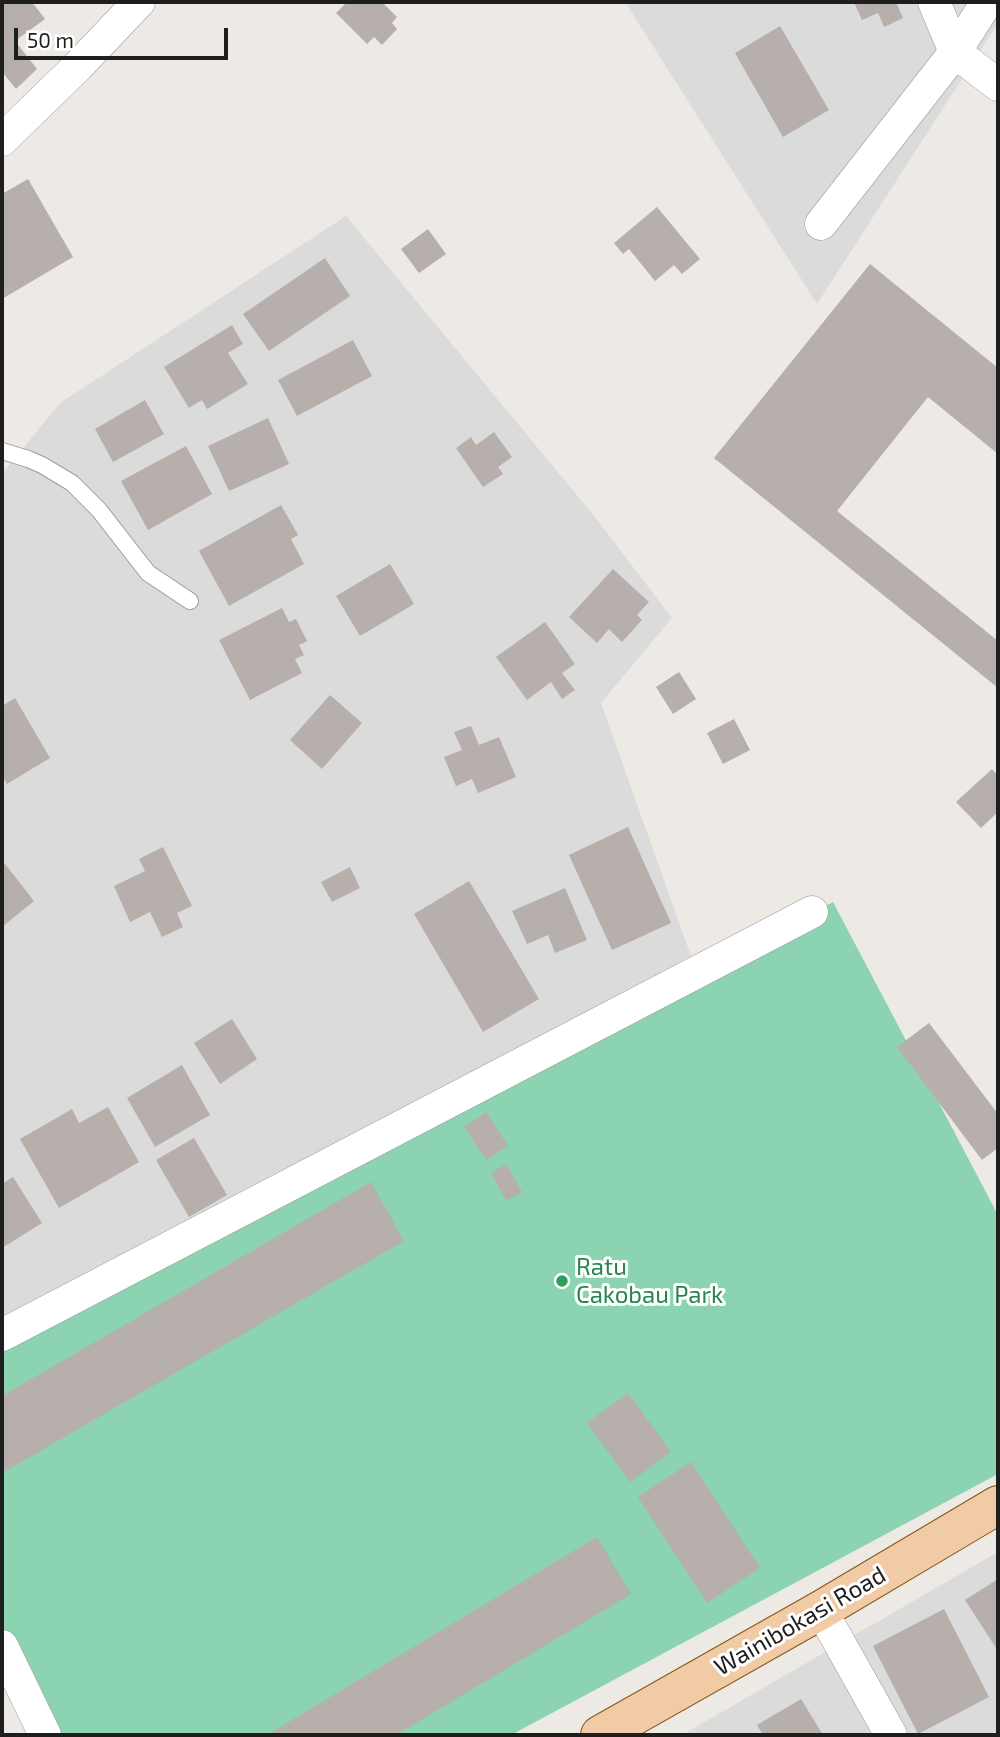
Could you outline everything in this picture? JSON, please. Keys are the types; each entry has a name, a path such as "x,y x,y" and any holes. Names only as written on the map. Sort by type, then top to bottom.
{"main road":[{"name":"Wainibokasi Road","path":"600,1735 821,1610 998,1505"}],"street":[{"path":"2,140 139,2"},
{"path":"934,2 955,52 998,85"},
{"path":"821,224 955,52 988,2"},
{"path":"2,1335 812,912"},
{"path":"821,1610 891,1735"},
{"path":"2,1646 45,1735"}],"lane":[{"path":"2,451 42,465 72,483 99,510 148,573 190,601"}],"shaded area":[{"path":"625,2 998,2 998,23 817,304"},
{"path":"346,216 595,517 672,618 601,703 691,956 2,1321 2,474 60,403"},
{"path":"998,1552 998,1735 682,1735"}],"green space":[{"name":"Ratu Cakobau Park","path":"833,902 998,1215 998,1474 511,1735 58,1735 2,1628 2,1347"}],"building":[{"path":"2,2 32,2 45,19 15,41 37,69 16,89 2,72"},
{"path":"347,2 382,2 397,17 392,23 397,29 382,45 374,37 367,44 336,13"},
{"path":"854,2 896,2 903,18 884,27 878,13 862,20"},
{"path":"780,26 829,110 783,137 735,53"},
{"path":"28,179 73,257 2,299 2,194"},
{"path":"657,207 700,259 682,274 674,265 655,281 629,249 623,254 614,243"},
{"path":"428,229 446,254 419,273 401,249"},
{"path":"325,258 350,296 269,351 243,314"},
{"path":"870,264 998,368 998,454 928,397 837,511 998,641 998,688 714,458"},
{"path":"232,325 243,344 228,353 248,384 207,409 202,400 189,408 164,367"},
{"path":"353,340 372,376 297,416 278,380"},
{"path":"145,400 164,434 113,462 95,429"},
{"path":"268,418 289,464 229,491 208,446"},
{"path":"494,432 512,457 498,467 503,474 483,487 456,448 471,437 476,445"},
{"path":"186,446 212,494 148,530 121,481"},
{"path":"281,505 298,535 291,539 304,564 229,606 199,551"},
{"path":"390,564 414,604 360,636 336,596"},
{"path":"613,569 649,602 637,615 642,620 622,642 609,629 597,643 569,617"},
{"path":"282,608 289,622 296,619 307,641 299,645 304,655 295,659 302,673 250,700 219,640"},
{"path":"545,622 575,664 562,673 575,690 562,699 551,682 527,700 496,657"},
{"path":"679,672 696,699 673,714 656,687"},
{"path":"330,695 362,723 322,769 290,740"},
{"path":"15,698 50,758 7,784 2,775 2,706"},
{"path":"734,719 750,750 723,764 707,733"},
{"path":"471,726 479,745 499,737 516,777 478,793 472,779 456,786 444,757 462,750 454,732"},
{"path":"992,769 998,776 998,812 981,828 956,802"},
{"path":"628,827 671,923 612,950 569,855"},
{"path":"163,847 192,906 177,913 183,927 162,937 150,912 130,922 114,886 145,871 139,859"},
{"path":"5,864 34,901 2,927 2,866"},
{"path":"350,867 360,888 332,902 321,882"},
{"path":"469,881 539,999 483,1032 414,914"},
{"path":"565,888 587,940 555,953 548,935 527,944 512,911"},
{"path":"232,1019 257,1059 220,1084 194,1043"},
{"path":"929,1023 998,1114 998,1148 982,1160 897,1047"},
{"path":"182,1065 210,1115 155,1147 127,1098"},
{"path":"108,1107 139,1162 59,1208 20,1139 72,1109 79,1123"},
{"path":"486,1112 508,1146 486,1160 464,1127"},
{"path":"194,1138 227,1195 189,1217 156,1160"},
{"path":"506,1164 522,1192 506,1201 491,1173"},
{"path":"13,1177 42,1223 2,1248 2,1184"},
{"path":"371,1182 404,1241 2,1473 2,1396"},
{"path":"628,1393 671,1452 630,1482 587,1423"},
{"path":"691,1462 760,1568 707,1603 638,1497"},
{"path":"597,1537 631,1594 396,1735 267,1735"},
{"path":"998,1579 998,1651 965,1600"},
{"path":"944,1609 989,1697 918,1734 873,1646"},
{"path":"801,1699 823,1735 763,1735 757,1725"}],"place":[{"name":"Ratu Cakobau Park","path":"562,1281"}]}
